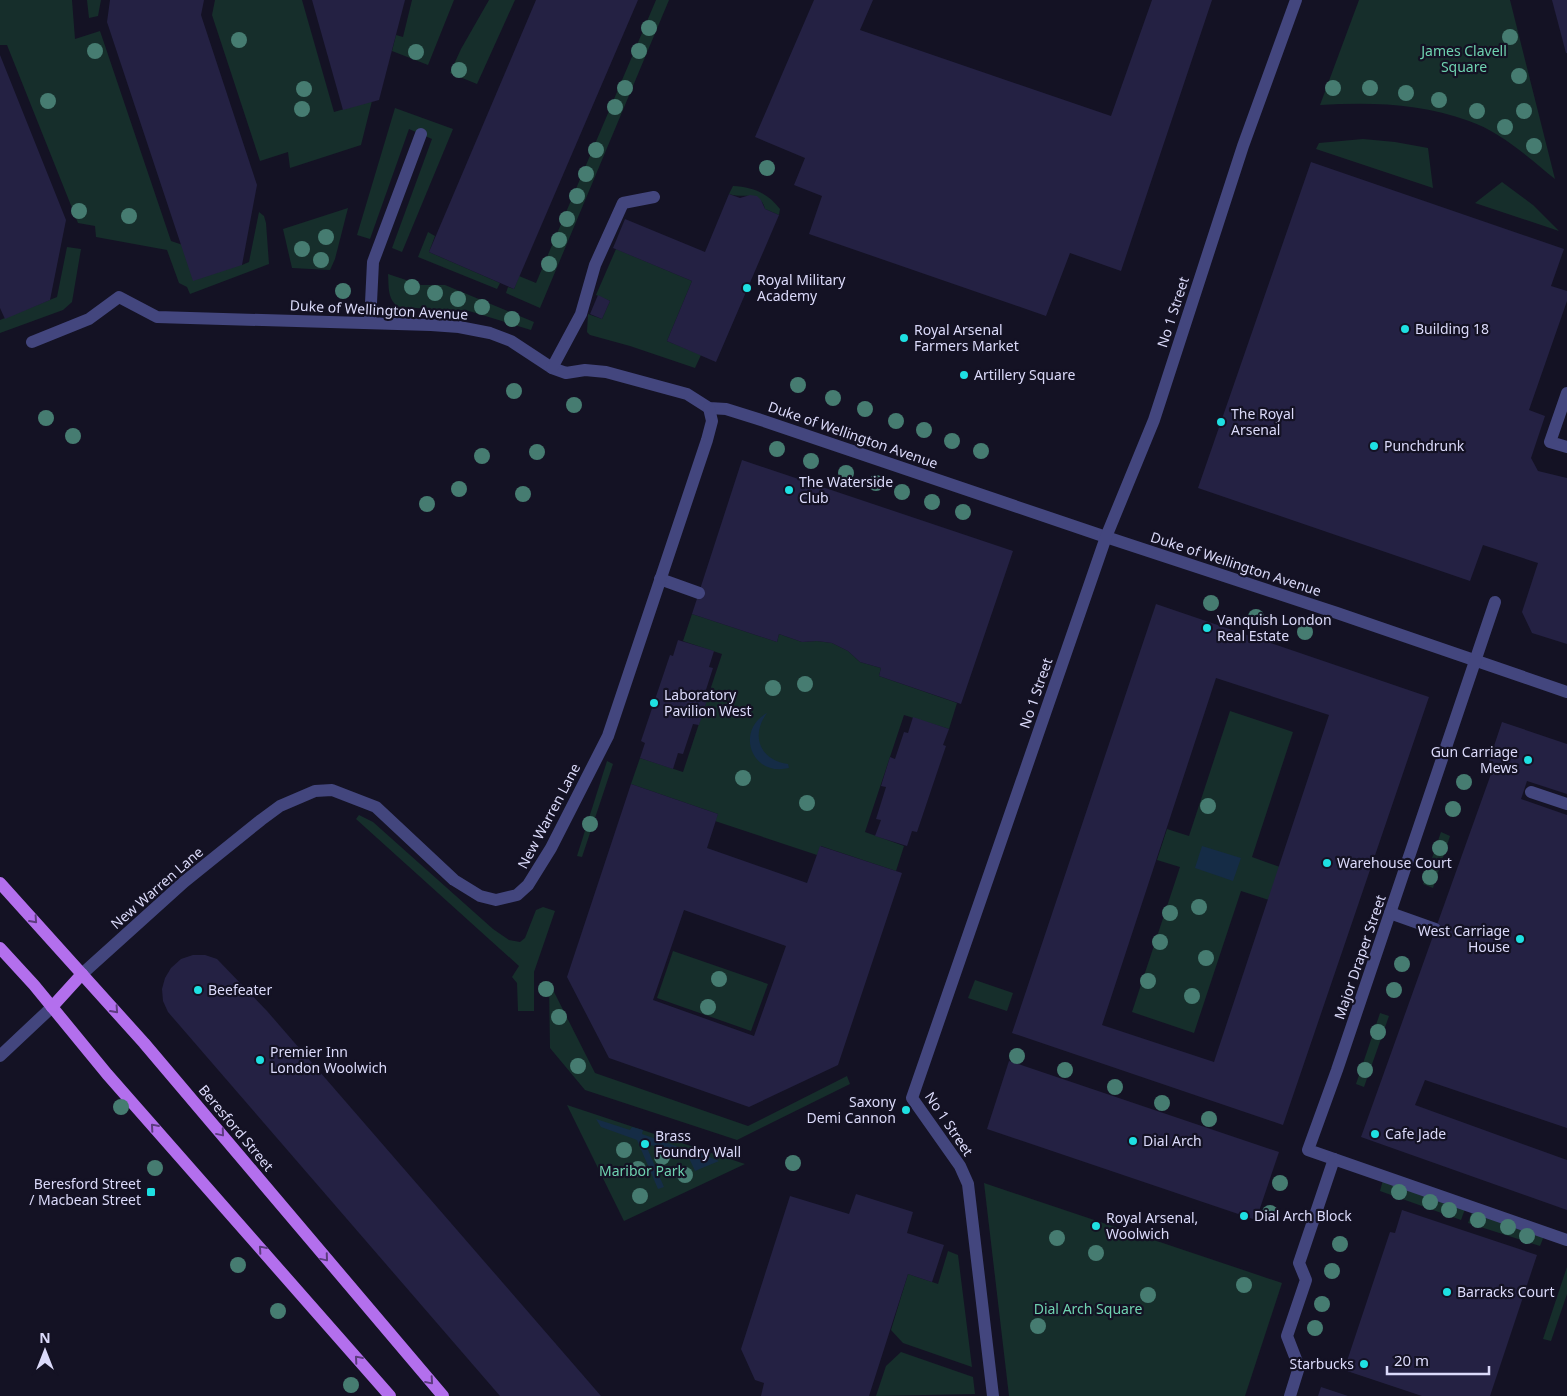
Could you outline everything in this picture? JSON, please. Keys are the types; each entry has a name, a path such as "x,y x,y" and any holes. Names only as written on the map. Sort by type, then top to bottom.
{"main road":[{"name":"Beresford Street","path":"0,883 144,1042 443,1396"},
{"path":"0,948 107,1074 390,1396"},
{"path":"52,1007 82,974"}],"street":[{"name":"No 1 Street","path":"993,1396 968,1184 960,1166 912,1098 1106,538 1154,420 1242,146 1296,0"},
{"path":"370,323 373,262 421,134"},
{"path":"552,368 581,314 595,265 623,203 654,197"},
{"name":"Duke of Wellington Avenue","path":"32,342 89,319 119,297 157,317 460,327 490,333 517,344 552,368 566,373 585,370 606,372 687,394 709,408 726,409 758,419 1567,692"},
{"path":"1567,393 1550,442 1567,447"},
{"name":"New Warren Lane","path":"82,974 184,882 261,820 280,806 315,791 332,790 376,807 454,880 480,896 496,900 517,895 528,885 551,848 608,736 712,421 709,408"},
{"path":"660,579 699,593"},
{"name":"Major Draper Street","path":"1495,602 1308,1150 1567,1240"},
{"path":"1532,792 1567,804"},
{"path":"1390,913 1435,929"},
{"path":"0,1056 52,1007"},
{"path":"1290,1396 1299,1367 1287,1336 1306,1280 1299,1263 1334,1159"}],"green space":[{"path":"0,0 72,0 75,39 100,31 171,241 242,265 249,262 259,212 264,216 266,223 269,264 190,294 187,287 179,283 167,250 96,237 95,226 78,223 7,45 0,45"},
{"path":"87,0 101,0 98,16 89,18"},
{"path":"215,0 302,0 334,112 372,101 361,145 290,168 288,152 260,161 212,15"},
{"path":"412,0 454,0 428,65 392,51 396,35 403,37"},
{"path":"489,0 515,0 477,84 450,73 461,49"},
{"path":"656,0 669,0 540,308 506,293 508,287 514,289 519,276 536,283"},
{"name":"James Clavell Square","path":"1359,0 1510,0 1555,179 1514,146 1492,132 1451,115 1432,110 1395,105 1320,105"},
{"path":"395,108 453,129 402,252 392,248 432,139 409,129 370,239 357,235"},
{"path":"1363,139 1428,148 1433,188 1316,149 1319,143"},
{"path":"1502,182 1533,205 1559,231 1475,203"},
{"path":"733,186 753,189 765,195 780,209 779,215 765,209 763,203 755,197 729,194"},
{"path":"348,208 335,259 330,270 292,268 283,229"},
{"path":"428,232 435,236 429,252 500,283 497,289 418,257"},
{"path":"67,247 81,249 72,302 63,310 0,333 0,320 57,297"},
{"path":"616,249 692,281 667,341 701,355 695,368 590,335 587,332 588,314 602,319 610,301 596,295"},
{"path":"388,274 421,285 445,285 534,322 531,330 469,311 398,307 390,296"},
{"path":"692,614 777,642 779,634 802,642 832,643 848,651 860,662 881,668 879,676 957,703 949,729 904,715 865,832 904,846 896,871 821,846 817,855 715,821 718,814 631,784 640,758 683,772 722,654 683,641"},
{"path":"1230,711 1293,732 1252,857 1280,867 1269,900 1241,891 1194,1033 1132,1012 1180,867 1157,860 1167,829 1189,836"},
{"path":"607,761 613,764 582,857 577,856"},
{"path":"359,815 373,822 493,929 509,940 520,942 525,938 536,910 543,907 555,911 534,972 534,1011 518,1011 517,983 512,977 519,966 356,819"},
{"path":"1441,832 1450,836 1433,888 1423,884"},
{"path":"673,951 768,984 751,1031 657,998"},
{"path":"975,980 1013,993 1007,1011 968,998"},
{"path":"549,982 595,1073 748,1126 847,1076 850,1084 737,1140 585,1090 550,1048"},
{"path":"1380,1013 1389,1016 1364,1087 1356,1084"},
{"name":"Maribor Park","path":"567,1105 745,1164 624,1221"},
{"path":"1383,1180 1465,1209 1461,1220 1380,1191"},
{"name":"Dial Arch Square","path":"984,1183 1282,1283 1245,1396 1009,1396"},
{"path":"1472,1212 1544,1236 1540,1246 1468,1223"},
{"path":"948,1251 958,1255 972,1367 903,1343 891,1330 908,1274 938,1284"},
{"path":"1567,1267 1567,1294 1551,1341 1543,1339"},
{"path":"901,1352 973,1377 975,1394 876,1396 886,1366"}],"water":[{"path":"767,713 759,730 761,746 771,758 788,764 789,768 776,769 765,766 752,751 750,741 752,730 757,721"},
{"path":"1202,846 1241,858 1233,881 1195,868"},
{"path":"596,1119 630,1130 632,1127 643,1130 642,1134 693,1152 694,1148 704,1151 704,1155 719,1161 695,1171 689,1158 645,1143 664,1187 658,1189 637,1140 601,1127"}],"building":[{"path":"110,0 204,0 201,15 257,185 242,265 193,281 107,22"},
{"path":"312,0 405,0 379,100 343,110"},
{"path":"536,0 638,0 514,289 429,252"},
{"path":"814,0 873,0 860,30 1111,116 1152,0 1212,0 1121,271 1070,253 1046,316 809,234 822,196 794,185 805,158 755,137"},
{"path":"1552,0 1567,0 1567,53 1566,53"},
{"path":"0,55 66,220 50,300 5,319 0,308"},
{"path":"1311,162 1564,249 1551,286 1567,291 1567,301 1529,410 1545,416 1531,458 1538,471 1567,478 1567,644 1532,633 1522,612 1538,563 1483,545 1470,581 1198,488"},
{"path":"729,194 740,198 750,195 757,196 765,209 779,215 716,362 667,341 692,281 613,248 625,219 705,252"},
{"path":"598,295 610,301 602,319 590,314"},
{"path":"742,460 1013,551 961,704 879,676 881,668 860,662 848,651 832,643 802,642 779,634 777,642 692,614"},
{"name":"Warehouse Court","path":"1156,604 1429,697 1283,1125 1012,1033","holes":["1216,678 1329,715 1214,1062 1102,1025"]},
{"path":"678,640 714,651 709,667 713,668 704,696 708,697 699,725 693,724 683,754 678,753 673,769 640,758 645,743 641,741 670,655 673,656"},
{"path":"913,717 949,729 943,745 946,746 917,832 912,831 907,846 875,836 881,820 876,819 886,787 881,786 890,757 895,759 904,732 908,733"},
{"path":"1502,722 1567,744 1567,794 1527,781 1521,799 1567,815 1567,1128 1425,1080 1415,1105 1567,1160 1567,1210 1361,1137 1491,774 1485,773"},
{"path":"631,784 718,814 707,848 807,883 820,846 902,873 838,1065 749,1107 609,1058 567,977","holes":["684,910 786,946 754,1036 653,1000"]},
{"path":"193,955 205,955 217,959 267,1011 601,1396 500,1396 168,1012 163,1001 162,989 165,978 171,968 181,959"},
{"name":"Dial Arch","path":"1009,1061 1279,1152 1256,1220 987,1129"},
{"path":"856,1194 913,1212 907,1233 944,1245 932,1282 908,1274 869,1396 761,1396 764,1383 755,1380 741,1349 790,1196 849,1214"},
{"name":"Barracks Court","path":"1402,1210 1537,1255 1490,1396 1422,1396 1344,1370 1390,1232 1395,1233"},
{"path":"1321,1387 1348,1396 1318,1396"}],"place":[{"name":"Royal Military Academy","path":"747,288"},
{"name":"Building 18","path":"1405,329"},
{"name":"Royal Arsenal Farmers Market","path":"904,338"},
{"name":"Artillery Square","path":"964,375"},
{"name":"The Royal Arsenal","path":"1221,422"},
{"name":"Punchdrunk","path":"1374,446"},
{"name":"The Waterside Club","path":"789,490"},
{"name":"Vanquish London Real Estate","path":"1207,628"},
{"name":"Laboratory Pavilion West","path":"654,703"},
{"name":"Gun Carriage Mews","path":"1528,760"},
{"name":"Warehouse Court","path":"1327,863"},
{"name":"West Carriage House","path":"1520,939"},
{"name":"Beefeater","path":"198,990"},
{"name":"Premier Inn London Woolwich","path":"260,1060"},
{"name":"Saxony Demi Cannon","path":"906,1110"},
{"name":"Cafe Jade","path":"1375,1134"},
{"name":"Dial Arch","path":"1133,1141"},
{"name":"Brass Foundry Wall","path":"645,1144"},
{"name":"Beresford Street / Macbean Street","path":"151,1192"},
{"name":"Dial Arch Block","path":"1244,1216"},
{"name":"Royal Arsenal, Woolwich","path":"1096,1226"},
{"name":"Barracks Court","path":"1447,1292"},
{"name":"Starbucks","path":"1364,1364"}]}
